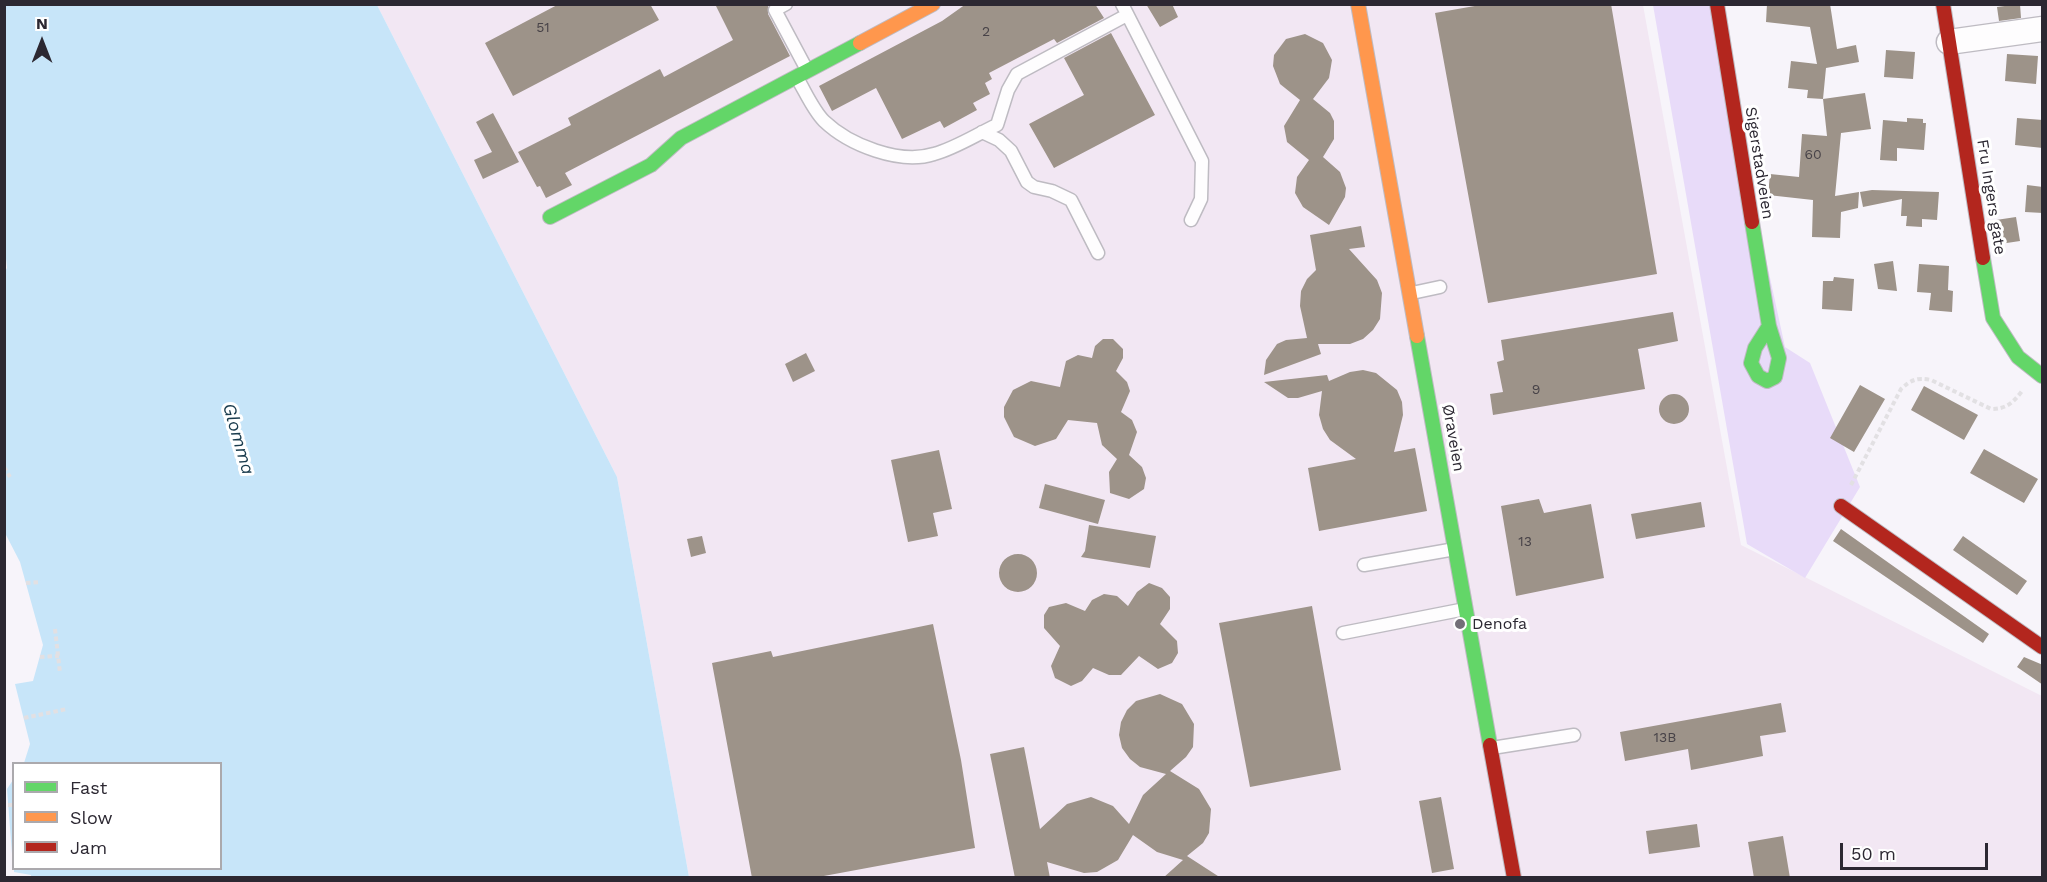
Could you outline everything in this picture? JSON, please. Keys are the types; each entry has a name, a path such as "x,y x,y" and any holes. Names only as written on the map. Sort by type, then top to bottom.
{"street":[{"path":"550,217 651,165 681,138 802,74 907,11 933,4"},
{"name":"Øraveien","path":"1358,4 1514,878"},
{"name":"Sigerstadveien","path":"1717,4 1769,326"},
{"name":"Fru Ingers gate","path":"1943,4 1993,318 2018,357 2039,374"},
{"path":"1949,42 2043,29"},
{"path":"1841,506 1930,567 1983,609 2043,647"}],"lane":[{"path":"786,4 775,10 822,119 858,142 885,152 921,157 936,154 997,125 1008,90 1017,74 1124,10 1202,161 1201,199 1191,220"},
{"path":"982,132 999,140 1011,151 1027,182 1034,188 1052,191 1071,200 1098,253"},
{"path":"1411,293 1440,287"},
{"path":"1364,565 1456,549"},
{"path":"1343,633 1467,609"},
{"path":"1491,748 1574,735"}],"path":[{"path":"1841,506 1901,389 1910,380 1921,378 1931,380 1980,405 2002,409 2014,402 2039,374"},
{"path":"4,467 10,477"},
{"path":"26,583 41,582"},
{"path":"55,629 60,673"},
{"path":"40,657 58,656"},
{"path":"24,718 67,709"}],"shaded area":[{"path":"377,5 1643,5 1741,545 2042,696 2042,877 689,877 617,477"},
{"path":"1653,5 1711,5 1785,347 1810,363 1860,487 1805,578 1747,544"}],"water":[{"name":"Glomma","path":"4,5 377,5 617,477 689,877 31,878 31,875 14,872 14,870 222,870 222,762 24,762 30,744 15,684 33,681 43,645 20,562 5,533 4,273 7,268 4,240"},
{"path":"12,782 12,854 7,789"}],"building":[{"path":"559,4 650,4 659,20 513,96 485,43"},
{"path":"715,4 768,4 768,14 790,56 565,173 572,185 546,198 540,186 537,187 518,152 571,125 568,118 660,69 664,77 733,40"},
{"path":"966,4 1095,4 1104,18 1057,43 1054,39 989,73 992,79 985,83 990,94 973,103 977,110 944,128 940,121 902,139 876,88 832,111 819,86 942,21"},
{"path":"1146,4 1172,4 1178,17 1160,27"},
{"path":"1486,4 1611,4 1657,274 1488,303 1435,13"},
{"path":"1767,4 1830,4 1837,49 1856,45 1859,62 1826,68 1823,99 1807,98 1808,90 1788,88 1791,61 1817,64 1810,27 1766,22"},
{"path":"2020,4 2021,18 1999,21 1997,7"},
{"path":"1111,33 1155,115 1054,168 1029,124 1084,95 1064,58"},
{"path":"1305,34 1323,43 1332,60 1329,78 1313,99 1330,113 1334,121 1334,139 1323,157 1340,172 1346,188 1345,197 1329,225 1303,207 1295,193 1297,177 1309,160 1287,142 1284,126 1300,100 1280,84 1273,66 1274,55 1286,39"},
{"path":"1886,50 1915,52 1913,79 1884,77"},
{"path":"2007,54 2038,56 2036,84 2005,81"},
{"path":"1865,93 1871,129 1841,133 1835,196 1859,192 1858,208 1841,212 1840,238 1812,237 1813,200 1768,195 1770,174 1799,177 1802,134 1827,136 1823,99"},
{"path":"493,113 519,162 483,179 474,160 492,152 476,122"},
{"path":"1907,118 1923,119 1923,123 1926,123 1924,150 1897,148 1897,161 1880,160 1883,120 1907,122"},
{"path":"2017,118 2043,120 2043,148 2015,145"},
{"path":"2027,185 2043,187 2043,213 2025,212"},
{"path":"1872,190 1939,192 1937,220 1922,219 1922,227 1906,226 1907,216 1901,216 1902,199 1863,207 1860,192"},
{"path":"2016,217 2020,241 2000,244 1996,220"},
{"path":"1361,226 1365,247 1349,249 1377,280 1382,293 1380,319 1373,330 1363,339 1350,344 1318,344 1321,354 1264,375 1266,360 1277,344 1286,340 1307,338 1300,306 1301,291 1307,279 1316,270 1310,235"},
{"path":"1893,261 1897,291 1878,289 1874,264"},
{"path":"1919,264 1949,266 1948,290 1953,291 1952,312 1929,310 1931,293 1917,292"},
{"path":"1834,277 1854,279 1852,311 1822,309 1823,281 1833,281"},
{"path":"1673,312 1678,341 1638,349 1645,389 1493,415 1490,394 1503,392 1497,362 1504,360 1501,340"},
{"path":"1103,339 1113,339 1123,349 1123,358 1116,371 1127,382 1130,391 1121,412 1132,420 1137,432 1129,455 1142,467 1146,478 1144,489 1129,499 1110,493 1109,472 1117,459 1102,445 1097,423 1068,420 1056,439 1035,446 1014,437 1004,417 1004,407 1013,390 1031,381 1060,387 1066,361 1078,355 1092,358 1095,346"},
{"path":"806,353 815,371 793,382 785,364"},
{"path":"1363,370 1376,373 1397,390 1402,402 1403,415 1394,452 1415,448 1427,511 1319,531 1308,468 1356,459 1330,440 1323,429 1319,415 1322,391 1298,398 1288,398 1264,382 1327,375 1329,381 1350,372"},
{"path":"1860,385 1885,399 1854,452 1830,438"},
{"path":"1924,386 1978,415 1964,440 1911,410"},
{"path":"1674,394 1680,395 1688,403 1688,415 1680,423 1674,424 1668,423 1660,415 1659,409 1660,403 1668,395"},
{"path":"1984,449 2038,479 2024,503 1970,473"},
{"path":"939,450 952,509 933,513 938,536 908,542 891,460"},
{"path":"1045,484 1105,500 1098,524 1039,508"},
{"path":"1539,499 1544,513 1591,504 1604,578 1516,596 1501,506"},
{"path":"1701,502 1705,527 1636,539 1631,514"},
{"path":"1089,525 1156,536 1150,568 1081,557 1085,551"},
{"path":"1841,529 1989,634 1983,643 1833,541"},
{"path":"702,536 706,553 691,557 687,539"},
{"path":"1963,536 2027,581 2017,595 1953,550"},
{"path":"1018,554 1025,555 1031,560 1036,566 1036,580 1031,586 1025,591 1018,592 1011,591 1005,586 1000,580 999,573 1000,566 1005,560 1011,555"},
{"path":"1149,583 1162,588 1170,597 1170,609 1160,624 1177,641 1178,653 1172,663 1158,669 1139,656 1121,675 1109,675 1093,668 1082,681 1071,686 1055,678 1051,666 1060,646 1044,628 1044,615 1049,607 1066,603 1085,611 1092,600 1104,594 1117,596 1128,606 1137,592"},
{"path":"1312,606 1341,770 1250,787 1219,623"},
{"path":"933,624 961,760 975,848 813,878 752,878 712,663 771,651 773,657"},
{"path":"2024,657 2043,665 2043,685 2017,667"},
{"path":"1160,694 1182,704 1194,724 1193,747 1186,757 1170,771 1199,789 1211,809 1209,833 1203,843 1187,856 1221,878 1163,878 1183,860 1157,852 1133,835 1118,860 1097,872 1084,873 1047,862 1050,878 1015,878 990,754 1024,747 1040,829 1067,804 1091,797 1113,806 1129,824 1143,795 1166,774 1140,767 1130,759 1122,748 1119,735 1121,722 1127,710 1136,701"},
{"path":"1781,703 1786,732 1760,736 1763,756 1691,770 1688,749 1625,761 1620,732"},
{"path":"1441,797 1454,869 1432,873 1419,801"},
{"path":"1697,824 1700,847 1649,854 1646,831"},
{"path":"1783,836 1790,878 1754,878 1748,842"}],"traffic: fast":[{"path":"550,217 651,165 681,138 860,43"},
{"path":"1752,222 1769,326 1779,358 1775,377 1767,381 1758,376 1751,363 1755,348 1769,326"},
{"path":"1983,258 1993,318 2018,357 2042,376"},
{"path":"1417,336 1490,745"}],"traffic: slow":[{"path":"860,43 933,4"},
{"path":"1358,4 1417,336"}],"traffic: jam":[{"path":"1717,4 1752,222"},
{"path":"1943,4 1983,258"},
{"path":"1841,506 2042,647"},
{"path":"1490,745 1514,878"}],"place":[{"name":"Denofa","path":"1460,624"}]}
